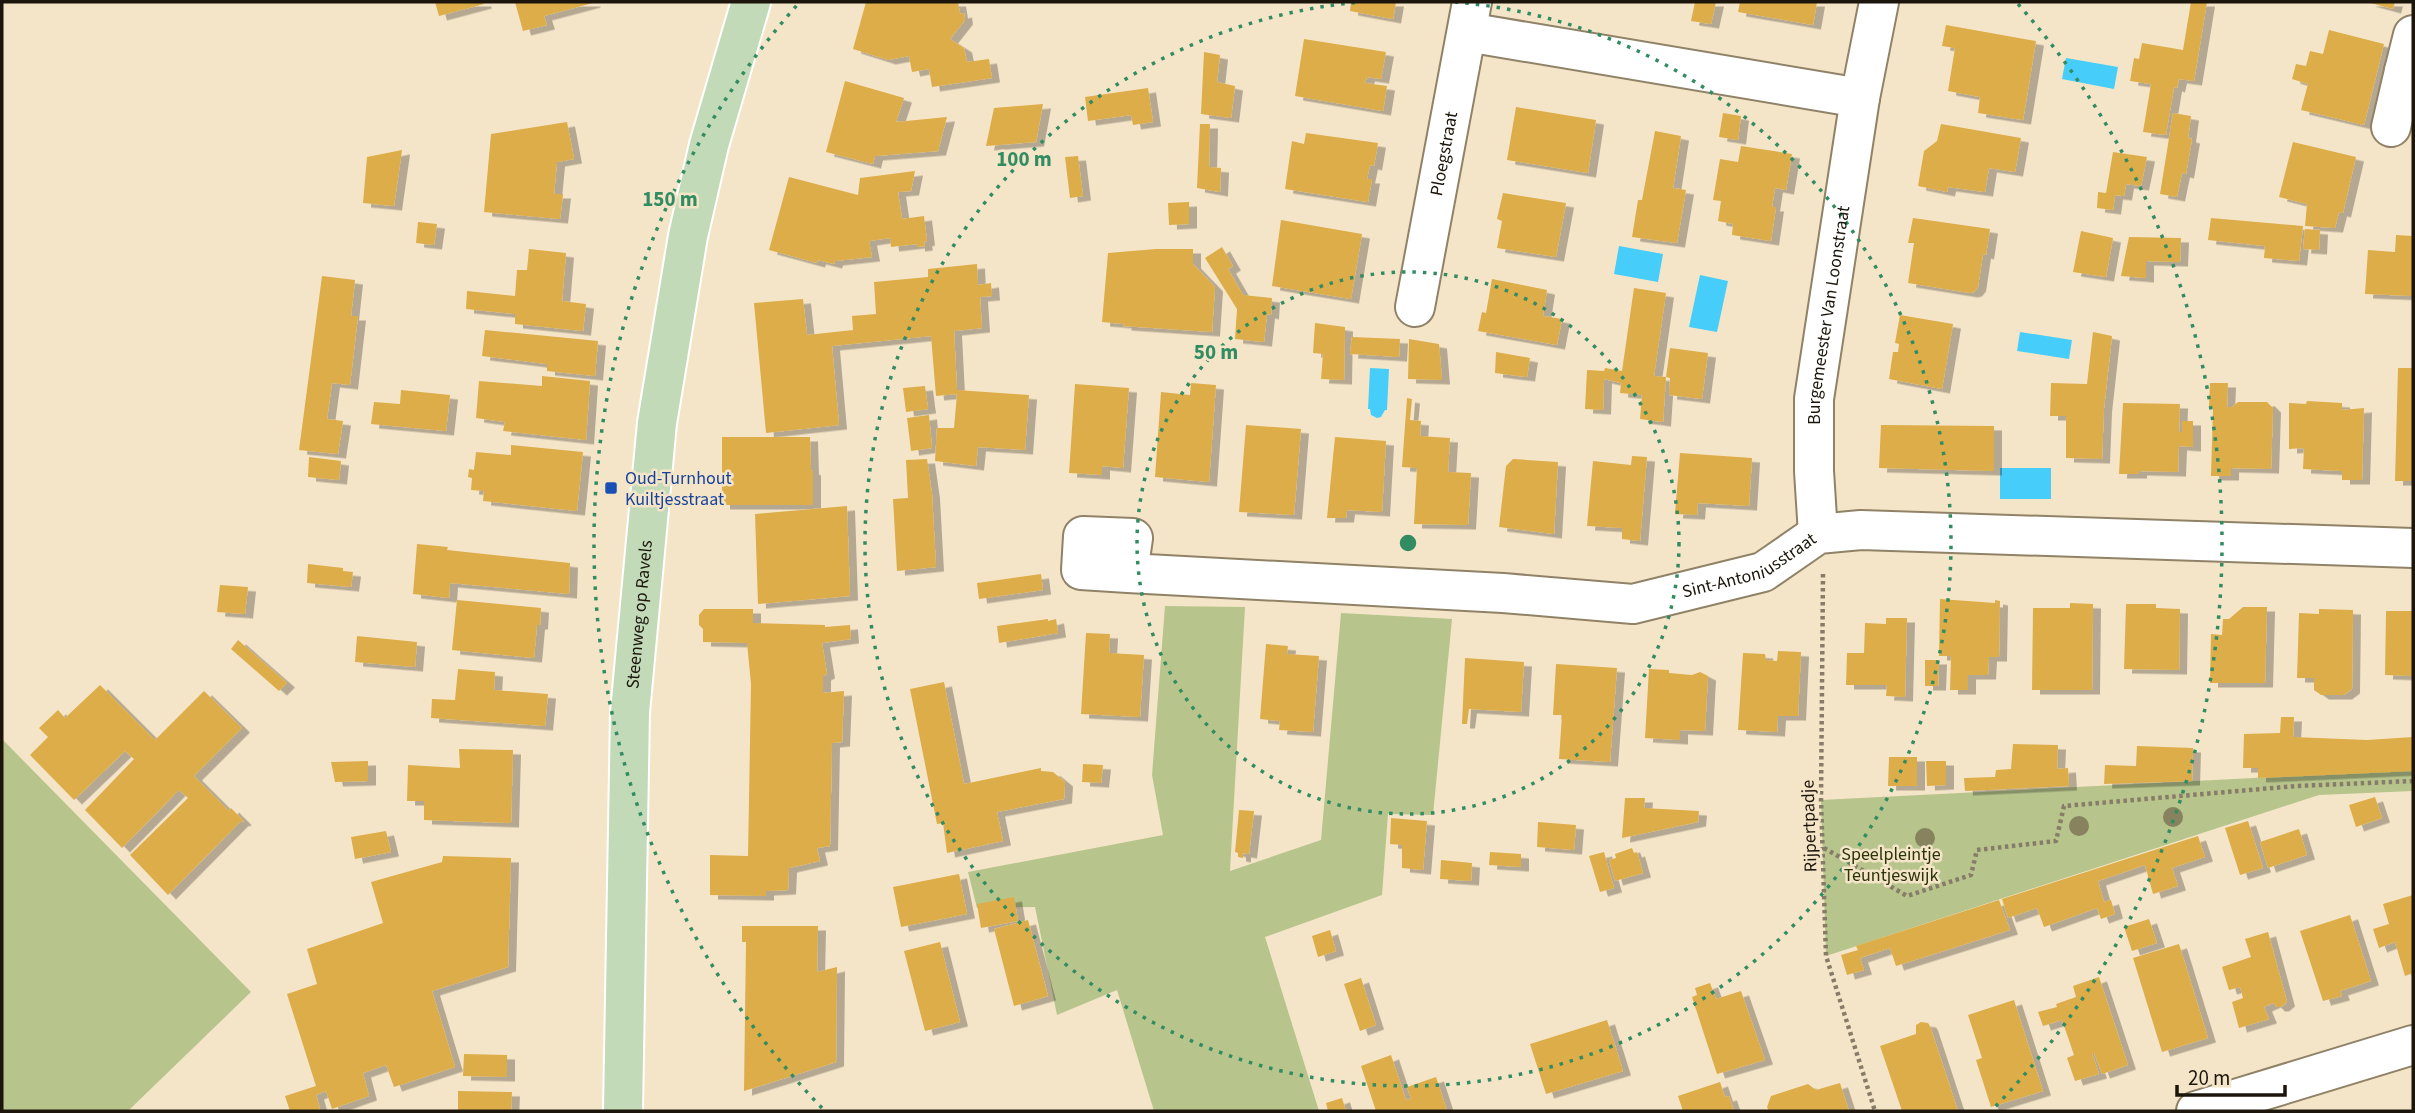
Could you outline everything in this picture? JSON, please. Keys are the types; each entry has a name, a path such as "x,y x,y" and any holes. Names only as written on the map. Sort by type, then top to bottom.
{"main road":[{"name":"Steenweg op Ravels","path":"623,1111 630,712 657,423 688,236 709,145 748,3"}],"street":[{"name":"Burgemeester Van Loonstraat","path":"1818,534 1814,471 1814,399 1860,98 1879,2"},
{"path":"1470,17 1860,98"},
{"name":"Ploegstraat","path":"1415,307 1470,17"},
{"path":"2390,127 2410,60"},
{"name":"Sint-Antoniusstraat","path":"1128,573 1503,593 1633,604 1763,572 1818,534 1861,530 2413,548"},
{"path":"2196,1111 2413,1045"}],"path":[{"name":"Rijpertpadje","path":"1818,534 1825,584 1821,800 1826,956 1874,1111"},
{"path":"1824,848 1908,896 1971,875 1977,850 2056,841 2064,806 2296,786 2413,781"}],"green space":[{"path":"1165,606 1245,607 1230,871 1321,840 1341,613 1452,619 1433,815 1388,814 1382,895 1265,937 1319,1111 1154,1111 1117,990 1057,1015 1035,907 977,908 968,872 1163,835 1152,775"},
{"path":"2,739 251,992 128,1111 2,1111"},
{"name":"Speelpleintje Teuntjeswijk","path":"2413,770 2413,791 2319,795 1826,956 1821,800"}],"water":[{"path":"2066,58 2118,67 2114,89 2062,79"},
{"path":"1619,246 1663,254 1658,282 1614,274"},
{"path":"1700,275 1728,281 1717,332 1689,327"},
{"path":"2020,332 2072,340 2069,359 2017,351"},
{"path":"1370,368 1389,369 1387,410 1377,418 1371,415 1368,409"},
{"path":"2000,468 2051,468 2051,499 2000,499"}],"building":[{"path":"435,2 483,2 484,4 439,16"},
{"path":"515,2 593,3 544,16 547,25 523,31"},
{"path":"866,2 958,2 960,14 964,13 965,20 950,39 964,48 967,62 989,59 992,78 932,87 929,69 912,72 909,56 888,60 853,49"},
{"path":"1351,2 1396,2 1393,19 1350,11"},
{"path":"1695,2 1716,2 1711,24 1691,21"},
{"path":"1740,2 1817,2 1813,25 1738,12"},
{"path":"2191,2 2207,2 2194,81 2179,79 2177,88 2174,87 2166,135 2143,132 2151,84 2130,81 2134,58 2139,59 2142,43 2183,50"},
{"path":"2367,2 2395,2 2393,9"},
{"path":"1946,25 2036,41 2023,120 1978,113 1980,97 1948,91 1955,48 1942,46"},
{"path":"2329,30 2384,44 2364,125 2301,110 2308,84 2292,79 2296,64 2306,66 2310,51 2323,54"},
{"path":"1304,39 1386,52 1381,79 1367,77 1365,83 1387,86 1383,111 1295,96"},
{"path":"1204,52 1220,55 1217,82 1235,86 1231,118 1201,114"},
{"path":"845,81 904,98 896,122 947,117 938,151 875,156 873,164 826,152"},
{"path":"1148,88 1153,122 1133,125 1131,115 1088,121 1085,97"},
{"path":"1043,104 1036,142 986,146 994,108"},
{"path":"1516,107 1596,120 1588,173 1507,160"},
{"path":"1723,113 1741,116 1738,140 1719,137"},
{"path":"2173,113 2191,116 2188,138 2192,139 2186,174 2182,173 2177,197 2160,194"},
{"path":"567,122 574,159 557,162 554,194 563,194 560,219 484,212 491,134"},
{"path":"1200,124 1210,124 1209,167 1221,168 1220,192 1197,188"},
{"path":"1941,124 2021,138 2015,172 1989,168 1985,192 1948,187 1947,192 1918,186 1924,151 1937,141"},
{"path":"1655,131 1681,136 1673,188 1686,190 1677,243 1632,237"},
{"path":"1306,133 1378,143 1374,166 1370,165 1367,179 1372,179 1368,202 1285,189 1292,141 1304,144"},
{"path":"2293,142 2356,157 2343,213 2339,212 2335,228 2305,226 2307,204 2279,197"},
{"path":"1741,146 1792,154 1786,190 1775,188 1772,207 1776,207 1771,241 1732,235 1733,224 1718,221 1721,201 1713,200 1720,159 1738,162"},
{"path":"402,150 394,206 363,203 367,157"},
{"path":"2113,152 2147,157 2141,186 2126,184 2124,196 2115,195 2113,210 2097,208 2098,192 2106,193"},
{"path":"1078,156 1083,196 1070,198 1065,157"},
{"path":"915,171 911,191 898,192 902,219 924,216 927,241 924,242 925,246 917,247 917,244 891,247 890,238 869,241 872,257 835,261 834,264 818,260 817,263 769,250 789,177 858,195 860,178"},
{"path":"1503,193 1566,203 1556,257 1497,248 1502,221 1497,219"},
{"path":"1189,202 1189,224 1169,225 1168,203"},
{"path":"1913,218 1990,229 1978,287 1974,292 1908,283 1914,243 1908,243"},
{"path":"2211,218 2303,226 2299,261 2264,258 2265,246 2208,240"},
{"path":"1281,220 1362,234 1351,299 1272,286"},
{"path":"418,222 437,224 434,245 416,243"},
{"path":"2305,229 2320,230 2319,250 2303,249"},
{"path":"2081,231 2113,238 2106,277 2073,272"},
{"path":"2396,235 2413,236 2413,296 2365,294 2368,250 2395,252"},
{"path":"2129,237 2181,238 2180,262 2146,261 2146,278 2121,276"},
{"path":"1222,247 1233,266 1228,269 1243,295 1272,298 1264,342 1235,339 1237,309 1205,258"},
{"path":"529,249 566,253 562,301 586,304 583,331 515,324 515,314 466,309 467,291 515,296 517,270 527,270"},
{"path":"1193,249 1193,264 1215,287 1212,332 1102,322 1108,253"},
{"path":"977,264 978,285 991,283 992,296 980,297 982,328 954,331 957,390 1029,395 1025,450 978,447 976,466 935,461 937,428 954,428 957,394 936,396 931,336 832,346 839,425 766,433 754,303 803,299 807,335 853,330 852,316 876,314 874,282 928,277 928,269"},
{"path":"322,276 355,280 351,316 358,316 350,385 332,383 327,419 343,421 338,454 299,450"},
{"path":"1492,279 1547,290 1543,316 1562,319 1557,345 1478,331 1482,312 1486,313"},
{"path":"1634,288 1666,293 1654,376 1666,377 1663,422 1640,419 1642,395 1620,393 1621,383 1604,379 1603,410 1585,409 1587,370 1604,371 1605,368 1622,371"},
{"path":"1900,315 1953,324 1942,389 1889,379 1893,352 1898,352 1899,344 1895,343"},
{"path":"1315,323 1345,327 1344,380 1321,379 1323,354 1313,353"},
{"path":"485,330 598,341 595,376 547,371 547,364 482,356"},
{"path":"2093,332 2112,336 2104,408 2102,459 2066,458 2066,416 2050,416 2051,383 2087,384"},
{"path":"1352,337 1400,339 1399,357 1350,354"},
{"path":"1409,339 1439,344 1442,380 1408,379"},
{"path":"1670,348 1708,353 1702,399 1669,395 1670,378 1666,377"},
{"path":"1496,352 1530,358 1527,377 1495,373"},
{"path":"2398,368 2413,368 2413,481 2395,481"},
{"path":"542,376 590,381 586,440 503,431 505,422 476,418 479,381 542,386"},
{"path":"1191,383 1216,385 1209,482 1155,477 1161,392 1190,395"},
{"path":"2210,383 2228,383 2227,407 2238,402 2267,402 2273,408 2271,469 2231,468 2231,476 2211,476 2213,408 2209,408"},
{"path":"1075,384 1129,388 1123,468 1102,466 1102,475 1069,473"},
{"path":"925,386 928,409 906,412 903,388"},
{"path":"401,390 450,395 446,431 371,424 374,402 400,404"},
{"path":"1407,398 1412,399 1410,420 1421,421 1420,436 1450,438 1448,472 1471,473 1468,525 1414,524 1417,468 1402,467"},
{"path":"2307,401 2342,403 2342,410 2364,408 2362,480 2342,480 2342,471 2303,469 2304,448 2289,449 2289,403 2306,404"},
{"path":"2123,403 2180,404 2179,432 2182,432 2182,421 2193,421 2193,447 2179,446 2178,472 2139,471 2139,474 2119,474"},
{"path":"929,415 932,448 911,451 907,418"},
{"path":"1246,425 1301,429 1294,515 1239,512"},
{"path":"1881,425 1994,426 1994,471 1879,468"},
{"path":"722,437 810,437 813,505 722,505"},
{"path":"1335,437 1386,441 1382,512 1347,510 1346,518 1327,518"},
{"path":"511,445 583,452 577,511 483,501 484,491 471,490 472,478 468,477 469,469 474,470 476,452 511,455"},
{"path":"1680,453 1752,458 1749,506 1698,503 1697,515 1675,514"},
{"path":"1632,456 1647,457 1640,541 1622,539 1622,528 1587,526 1593,461 1631,465"},
{"path":"309,457 341,461 339,480 308,477"},
{"path":"927,459 936,567 897,571 893,499 908,498 906,460"},
{"path":"1513,459 1558,462 1554,534 1499,527 1506,466"},
{"path":"847,506 850,596 758,604 755,514"},
{"path":"417,544 448,547 447,550 570,563 569,594 450,583 449,598 413,594"},
{"path":"308,564 343,568 343,571 353,572 351,587 307,583"},
{"path":"1041,574 1043,590 979,599 977,583"},
{"path":"220,585 248,587 245,614 217,612"},
{"path":"1940,599 1995,603 1995,600 2000,601 1999,657 1989,657 1988,675 1968,675 1968,690 1950,690 1951,656 1939,656"},
{"path":"457,600 541,608 534,658 452,650"},
{"path":"2070,603 2093,604 2092,690 2032,690 2033,608 2070,608"},
{"path":"2126,604 2156,604 2156,608 2180,609 2179,670 2124,669"},
{"path":"2243,607 2267,607 2265,683 2210,683 2211,634 2222,635 2223,619 2229,619"},
{"path":"704,609 753,609 753,623 825,627 850,625 851,639 822,643 827,674 823,676 823,693 844,691 842,742 832,743 830,846 817,848 820,861 789,868 788,890 766,891 766,896 710,895 710,855 748,856 751,684 747,643 703,642 699,615"},
{"path":"2319,609 2353,610 2352,689 2344,695 2321,695 2314,690 2314,678 2297,678 2299,613 2319,614"},
{"path":"2386,611 2413,611 2413,676 2385,675"},
{"path":"1886,618 1907,618 1905,697 1886,696 1887,685 1846,685 1847,653 1864,653 1865,623 1886,624"},
{"path":"1056,619 1058,633 999,643 997,626"},
{"path":"1086,633 1110,634 1109,653 1144,655 1140,717 1081,714"},
{"path":"357,636 417,642 415,667 355,662"},
{"path":"238,640 287,683 279,691 231,649"},
{"path":"1266,644 1288,646 1287,654 1319,656 1313,732 1279,730 1280,721 1260,719"},
{"path":"1778,651 1801,652 1798,716 1778,716 1777,732 1738,730 1743,653 1765,654 1766,660 1777,661"},
{"path":"1465,658 1524,662 1521,712 1469,709 1467,724 1462,724"},
{"path":"1925,660 1939,660 1938,686 1925,686"},
{"path":"1556,664 1617,668 1610,762 1559,759 1562,715 1553,715"},
{"path":"458,669 495,672 494,690 548,694 545,726 431,718 432,699 455,700"},
{"path":"1649,669 1692,675 1700,672 1708,676 1705,731 1680,730 1680,740 1645,738"},
{"path":"944,682 964,784 1041,768 1041,771 1053,772 1065,782 1064,799 997,812 1003,841 947,853 943,823 937,824 910,689"},
{"path":"100,685 155,740 204,691 242,728 194,776 229,811 231,808 244,821 168,895 130,855 188,798 179,790 122,848 85,810 134,759 125,751 74,800 30,755 48,737 39,728 58,710 65,718"},
{"path":"2281,717 2294,717 2293,737 2367,740 2413,737 2413,771 2258,778 2258,768 2243,768 2244,734 2280,733"},
{"path":"2013,744 2058,745 2057,769 2068,768 2069,786 1965,791 1964,778 1995,777 1996,770 2011,769"},
{"path":"2137,746 2193,748 2192,781 2104,784 2105,765 2136,766"},
{"path":"459,749 513,750 511,823 424,820 424,801 407,801 408,765 460,768"},
{"path":"1889,757 1917,757 1917,786 1888,786"},
{"path":"368,761 368,781 335,782 331,762"},
{"path":"1926,761 1946,761 1946,785 1927,786"},
{"path":"1083,764 1103,765 1101,783 1082,782"},
{"path":"2375,797 2382,818 2356,827 2349,805"},
{"path":"1625,798 1645,798 1644,808 1699,811 1698,822 1622,838"},
{"path":"1239,810 1254,811 1249,854 1243,853 1243,858 1238,857 1235,852"},
{"path":"1391,818 1427,821 1423,870 1402,868 1402,845 1390,844"},
{"path":"2248,821 2263,868 2240,875 2225,828"},
{"path":"1538,822 1576,825 1574,850 1537,847"},
{"path":"2299,829 2307,855 2268,868 2260,842"},
{"path":"386,831 391,852 355,859 351,837"},
{"path":"2198,836 2205,857 2172,868 2178,886 2153,894 2145,865 2098,881 2104,902 2111,900 2115,914 2101,919 2097,908 2044,927 2037,908 2008,918 2002,899"},
{"path":"1632,848 1634,853 1637,852 1643,873 1615,881 1609,860 1616,858 1615,854"},
{"path":"1490,852 1521,854 1521,867 1489,865"},
{"path":"1604,852 1614,888 1600,892 1589,856"},
{"path":"443,856 511,858 508,967 432,991 455,1067 394,1087 386,1065 363,1073 369,1096 332,1109 326,1091 316,1095 320,1109 290,1111 285,1096 316,1086 287,994 317,984 307,949 383,923 371,882 442,862"},
{"path":"1441,860 1472,863 1471,881 1440,879"},
{"path":"959,874 967,914 901,927 893,887"},
{"path":"2413,895 2413,973 2405,976 2395,942 2379,948 2373,929 2389,924 2383,904"},
{"path":"1014,897 1018,921 981,928 977,904"},
{"path":"1999,900 2010,930 1896,966 1890,948 1860,958 1864,970 1847,975 1841,955 1858,950 1856,946"},
{"path":"2350,915 2371,981 2340,991 2342,996 2323,1001 2300,931"},
{"path":"2149,919 2157,943 2132,951 2124,927"},
{"path":"1028,920 1048,996 1014,1006 994,929"},
{"path":"742,926 818,926 817,972 837,967 836,1062 744,1091 746,942 742,942"},
{"path":"1330,930 1336,951 1318,957 1312,936"},
{"path":"2268,932 2287,1002 2281,1007 2273,1003 2264,1007 2269,1019 2239,1028 2232,1002 2243,998 2240,987 2229,990 2222,967 2251,957 2245,939"},
{"path":"940,942 960,1022 925,1031 904,951"},
{"path":"2179,944 2208,1038 2162,1052 2133,958"},
{"path":"2099,977 2128,1065 2102,1074 2092,1053 2099,1074 2075,1081 2067,1058 2074,1055 2062,1020 2043,1026 2038,1012 2057,1007 2056,1004 2076,997 2073,986"},
{"path":"1361,978 1376,1025 1360,1031 1344,984"},
{"path":"1710,983 1716,999 1741,991 1765,1060 1717,1074 1692,997 1697,995 1695,988"},
{"path":"2014,1000 2043,1091 1991,1107 1976,1060 1982,1058 1968,1015"},
{"path":"1607,1020 1623,1071 1546,1094 1530,1044"},
{"path":"1921,1022 1930,1026 1958,1111 1902,1111 1880,1046 1916,1034 1916,1025"},
{"path":"464,1054 507,1055 507,1077 463,1076"},
{"path":"1391,1055 1406,1100 1411,1099 1407,1087 1436,1077 1447,1111 1376,1111 1361,1066"},
{"path":"1720,1082 1734,1111 1683,1111 1678,1096"},
{"path":"1840,1083 1849,1111 1769,1111 1767,1107 1771,1096 1808,1084 1816,1090"},
{"path":"458,1091 512,1092 511,1111 458,1111"},
{"path":"1342,1098 1346,1111 1328,1111 1326,1103"}],"place":[{"name":"Oud-Turnhout Kuiltjesstraat","path":"611,488"}]}
